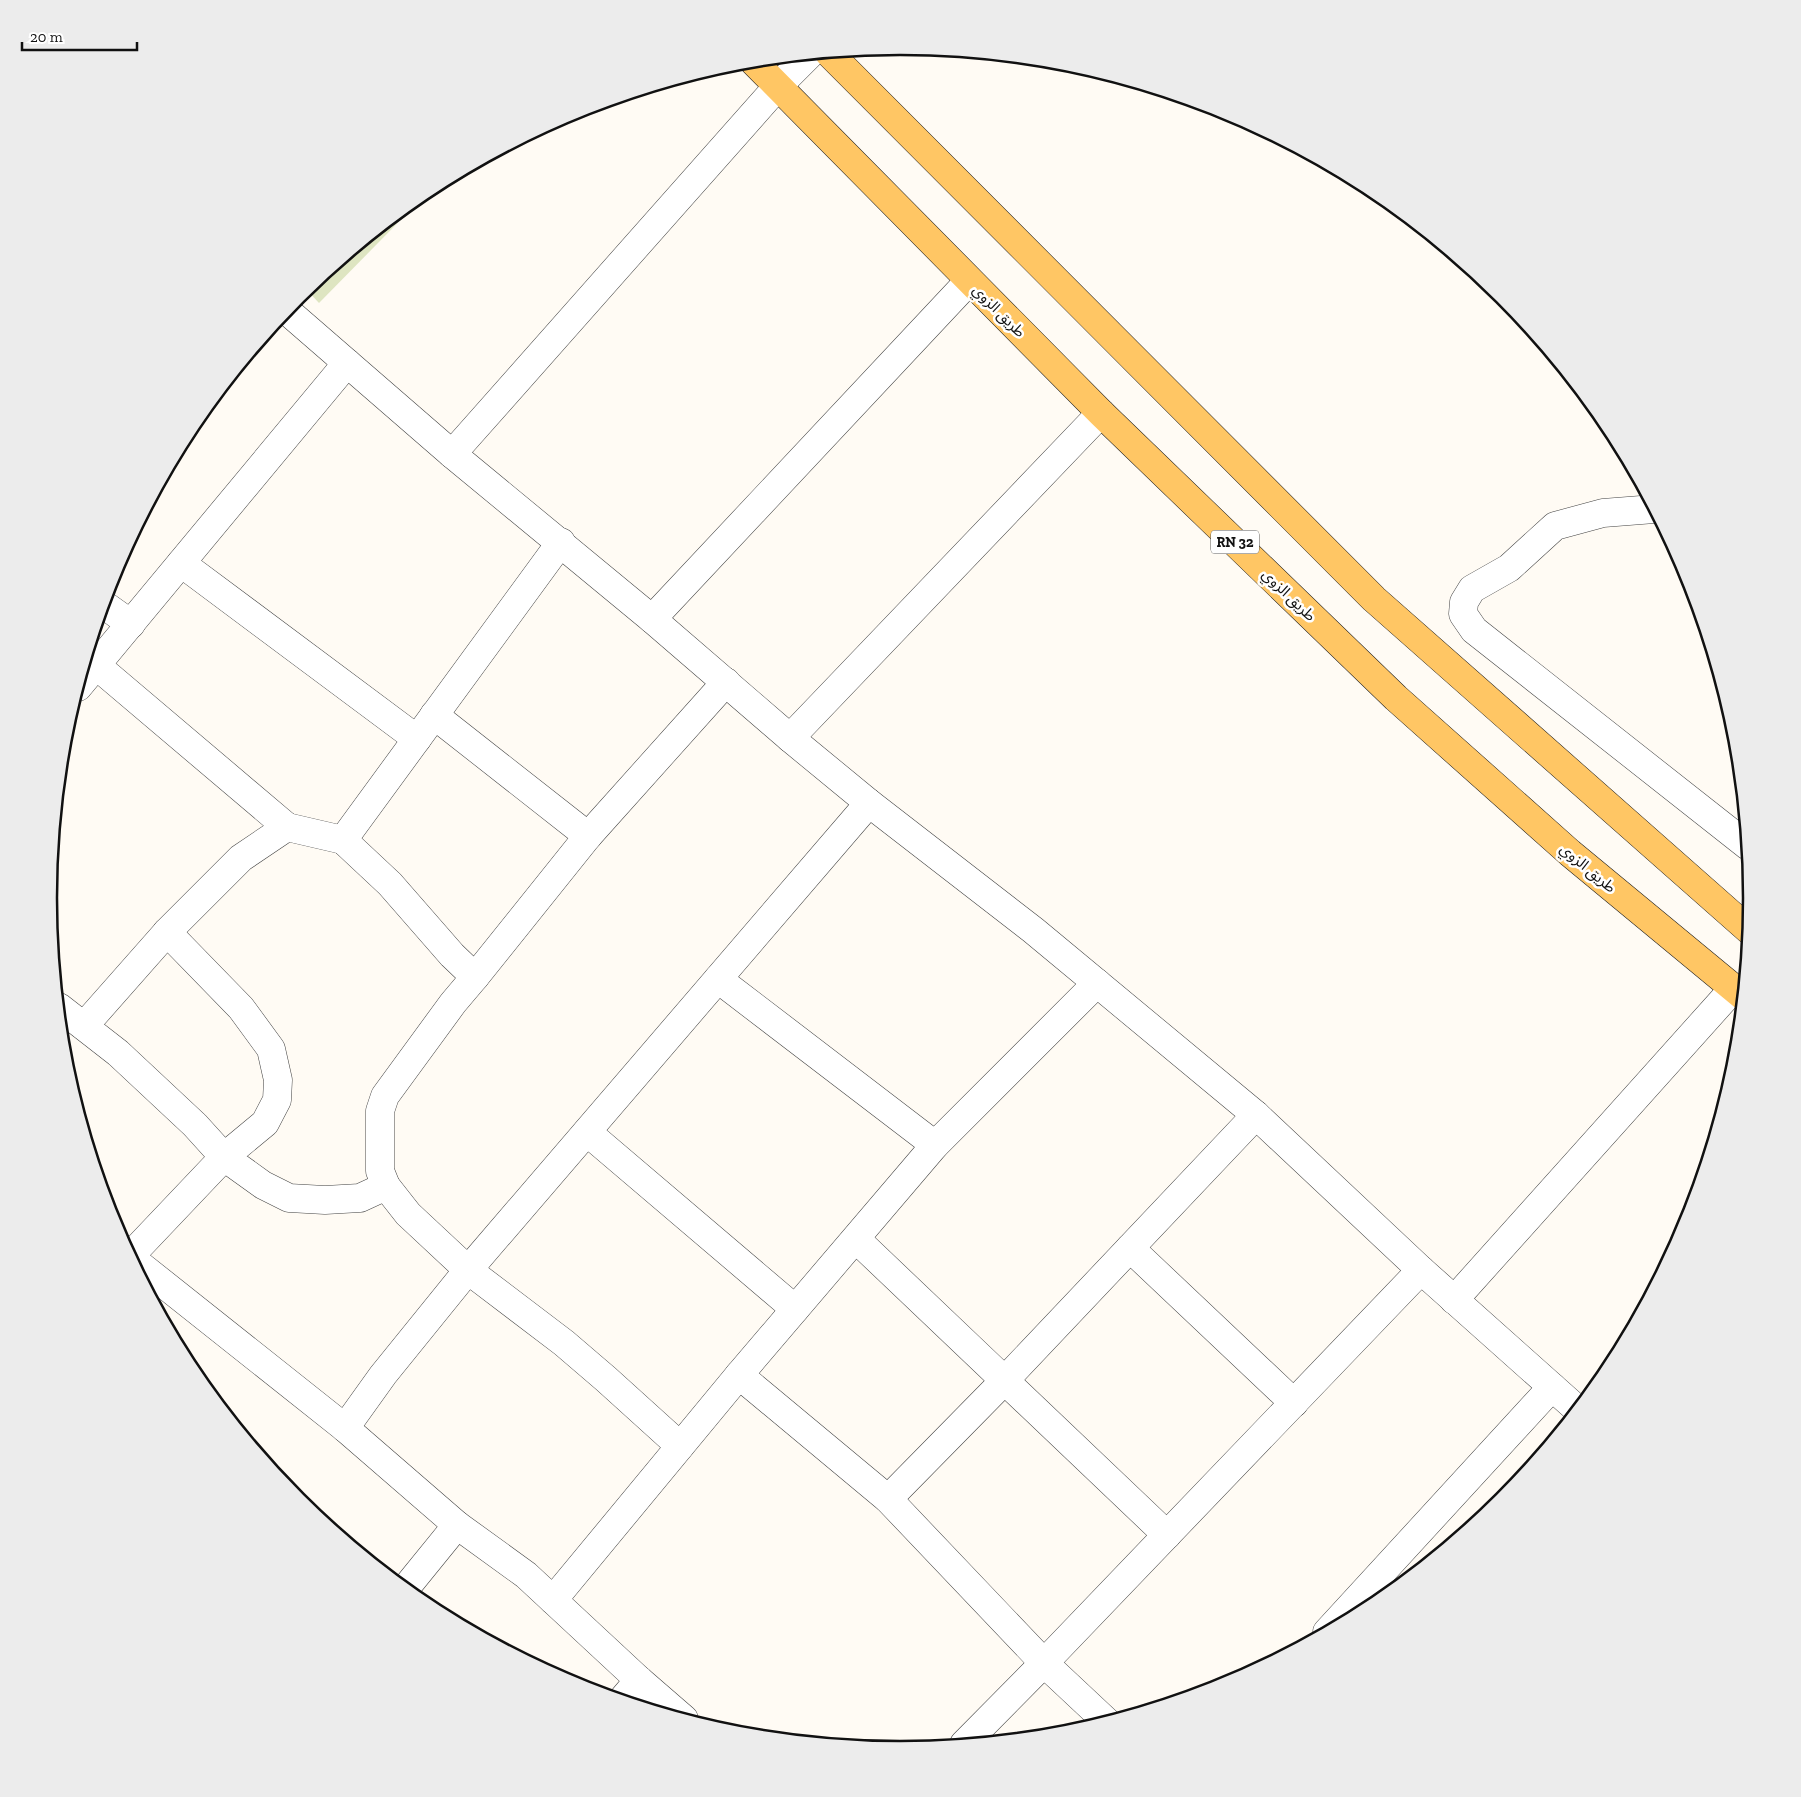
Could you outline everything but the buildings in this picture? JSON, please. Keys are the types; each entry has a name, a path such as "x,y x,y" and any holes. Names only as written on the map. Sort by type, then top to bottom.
{"main road":[{"path":"834,58 1374,599 1743,925"},
{"name":"طريق الزوي","path":"758,67 1101,413 1396,698 1570,853 1738,993"}],"street":[{"path":"452,454 778,86 803,61"},
{"path":"652,619 969,280"},
{"path":"292,315 452,454 652,619 790,738 869,803 1033,930 1256,1115 1421,1270 1574,1406"},
{"path":"87,677 347,363"},
{"path":"790,738 1101,413"},
{"path":"1648,509 1603,513 1555,526 1509,568 1472,589 1464,602 1463,614 1474,630 1742,841"},
{"path":"343,840 560,542"},
{"path":"181,563 417,739"},
{"path":"109,608 131,624"},
{"path":"97,666 287,827 343,840 390,884 452,955 475,977"},
{"path":"680,1446 571,1349 468,1270 408,1214 386,1186 380,1170 380,1111 385,1096 453,1003 588,836 726,682"},
{"path":"434,715 588,836"},
{"path":"345,1428 384,1375 468,1270 869,803"},
{"path":"84,1026 167,932 241,858 287,827"},
{"path":"135,1252 224,1157 265,1123 277,1100 278,1080 271,1049 241,1008 167,932"},
{"path":"718,978 936,1145"},
{"path":"553,1600 739,1375 936,1145 1097,983"},
{"path":"1454,1300 1738,993"},
{"path":"64,1011 118,1053 196,1125 224,1157 263,1185 289,1198 325,1200 360,1198 386,1186"},
{"path":"888,1499 1004,1381 1256,1115"},
{"path":"587,1132 795,1309"},
{"path":"856,1239 1167,1536"},
{"path":"1130,1248 1294,1403"},
{"path":"141,1266 345,1428 457,1525 526,1575 553,1600 631,1690 662,1707"},
{"path":"969,1739 1167,1536 1421,1270"},
{"path":"739,1375 888,1499 1044,1663 1102,1717"},
{"path":"1340,1618 1552,1387"},
{"path":"409,1584 457,1525"}],"green space":[{"path":"403,218 319,303 311,295 344,264"}]}
